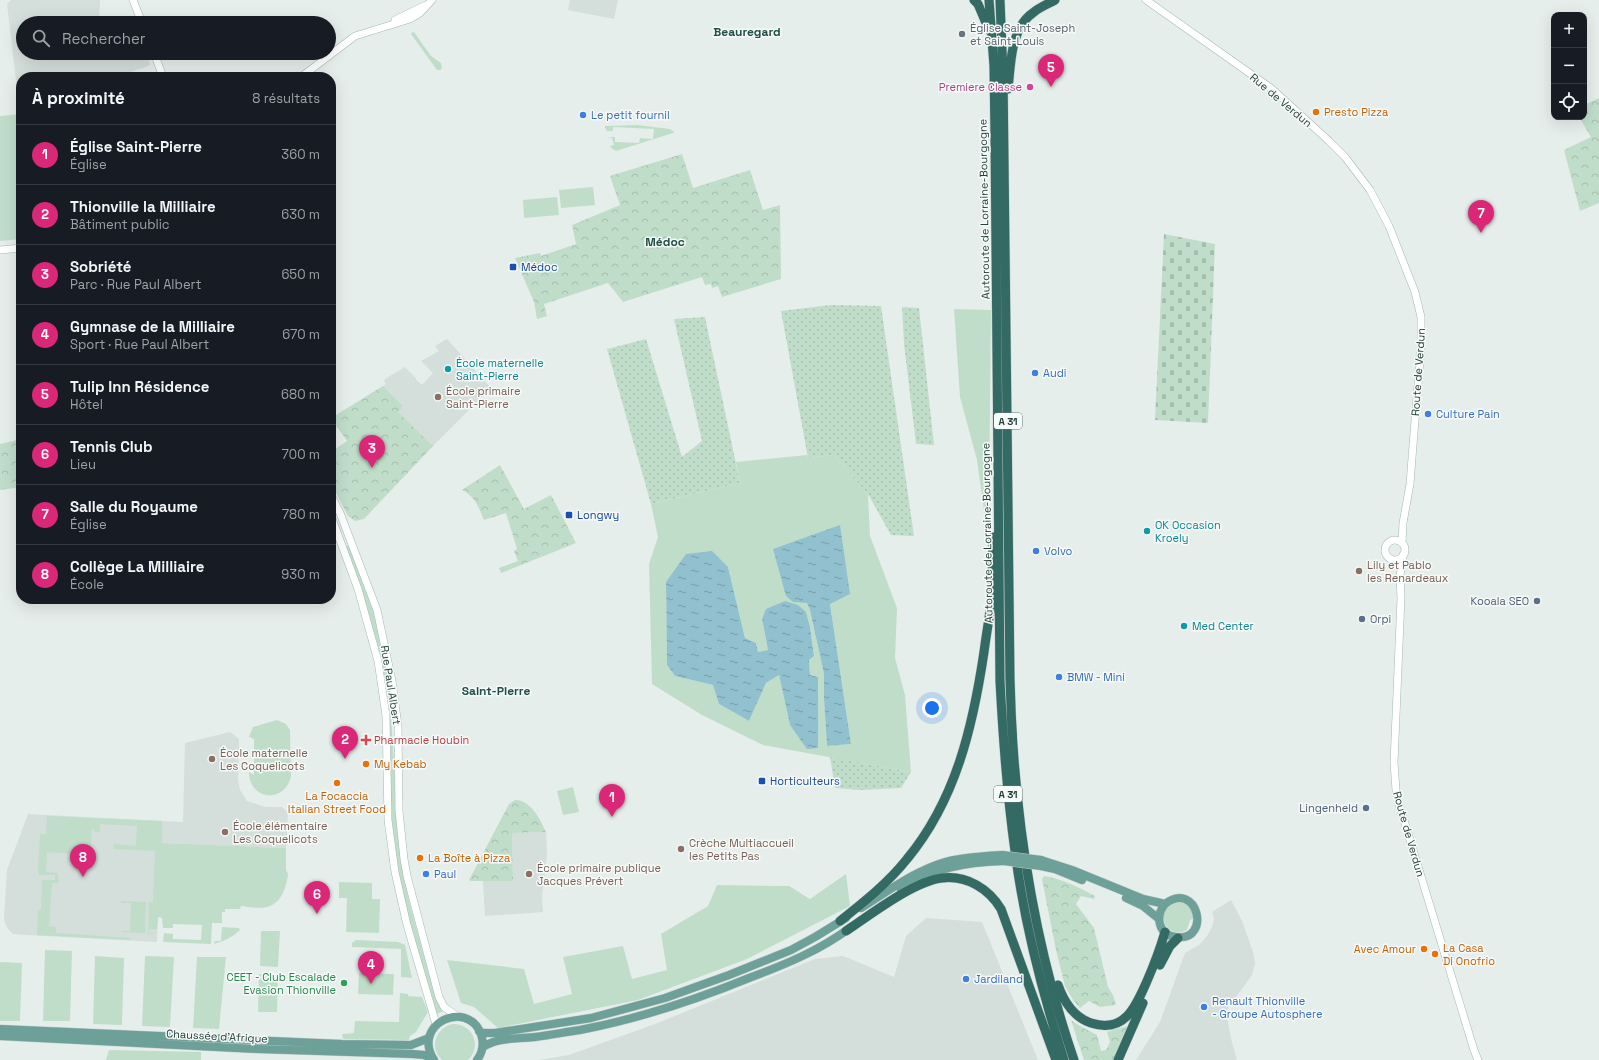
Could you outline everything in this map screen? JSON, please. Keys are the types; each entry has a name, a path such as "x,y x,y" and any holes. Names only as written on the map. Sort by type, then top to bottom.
{"highway":[{"path":"974,0 978,4 986,25 992,35"},
{"name":"Autoroute de Lorraine-Bourgogne","path":"989,0 992,35 996,150 998,521 1001,696 1007,787 1014,850 1024,909 1049,1011 1064,1060"},
{"name":"Autoroute de Lorraine-Bourgogne","path":"1000,0 1004,134 1011,708 1016,780 1024,851 1034,908 1058,1007 1074,1060"},
{"path":"1004,134 1012,53 1016,37 1023,22 1033,12 1055,0"},
{"path":"840,921 870,897 907,859 924,837 945,799 959,768 968,737 980,681 991,603 993,531 998,521"},
{"path":"846,931 895,899 927,882 942,878 949,878 962,879 977,885 991,896 1001,909 1056,1060"},
{"path":"1044,953 1051,967 1062,998 1071,1010 1092,1024 1116,1024 1131,1013 1136,1005 1154,965 1164,932"},
{"path":"1118,1060 1164,956 1170,946 1178,938"}],"main road":[{"path":"133,0 139,16"},
{"name":"Rue de Verdun","path":"1146,0 1272,89 1323,136 1345,157 1362,179 1370,190 1389,226"},
{"path":"336,50 355,36 417,15 424,10 429,2"},
{"path":"387,26 429,2"},
{"path":"157,60 161,72"},
{"path":"308,72 323,60"},
{"name":"Route de Verdun","path":"1389,226 1416,292 1422,317 1421,348 1410,484 1403,523 1402,543"},
{"path":"0,250 16,248"},
{"name":"Rue Paul Albert","path":"336,506 377,610 392,681 397,715 399,812 407,876 440,998 444,1007 457,1016"},
{"name":"Route de Verdun","path":"1394,540 1403,523"},
{"name":"Rue Paul Albert","path":"336,530 368,620 378,661 386,716 388,820 394,872 407,925 436,1024"},
{"path":"1394,540 1402,543 1404,548 1403,555 1399,559 1391,559 1386,554 1385,548 1388,542 1394,540"},
{"name":"Route de Verdun","path":"1403,555 1400,576 1401,598 1394,763 1396,790 1401,812 1478,1060"},
{"name":"Route de Verdun","path":"1391,559 1400,576"},
{"path":"479,1031 485,1033 495,1033 591,1018 665,998 729,975 791,950 815,937 912,876 958,859 1004,858 1041,863 1072,870 1144,899 1165,904"},
{"path":"482,1047 496,1041 582,1030 631,1018 771,970 801,956 846,931 903,889 931,874 964,864 1004,858"},
{"path":"1041,863 1134,901 1151,911 1159,919"},
{"path":"1172,899 1181,899 1189,902 1196,910 1198,916 1195,929 1190,934 1178,938 1164,932 1159,924 1159,913 1165,904 1172,899"},
{"path":"433,1060 429,1049 430,1033 436,1024 444,1019 457,1016 470,1021 479,1031 483,1041 477,1060"},
{"name":"Chaussée d'Afrique","path":"0,1029 342,1044 411,1045 429,1038"},
{"name":"Chaussée d'Afrique","path":"0,1036 258,1049 413,1054 424,1055 433,1060"}],"shaded area":[{"path":"11,0 100,0 99,16 16,16 16,60 149,60 150,64 131,72 16,72 16,80 7,4"},
{"path":"570,0 618,0 614,19 568,10"},
{"name":"École primaire Saint-Pierre","path":"447,339 491,388 433,446 397,412 403,406 383,386 386,384 384,381 385,379 405,367 416,378 416,380 423,384 433,373 421,361 439,351 435,346"},
{"path":"230,732 239,739 238,780 240,790 247,801 265,807 282,807 288,813 286,848 161,843 157,942 13,934 9,930 4,919 7,870 28,814 183,822 185,743"},
{"name":"École primaire publique Jacques Prévert","path":"546,832 547,855 542,897 543,912 485,916 483,881 513,880 512,833"},
{"path":"1231,900 1242,921 1253,952 1255,963 1252,975 1228,1008 1227,1017 1237,1060 1136,1060 1160,1022 1185,953 1199,945 1207,936 1214,919 1212,912"},
{"path":"926,918 982,922 1038,1060 539,1060 569,1055 655,1024 815,959 843,956 894,977 906,936"}],"green space":[{"path":"414,32 431,56 441,63 442,68 440,70 437,70 411,34"},
{"path":"1599,98 1599,203 1580,211 1564,150 1591,137 1581,120 1587,120 1587,104"},
{"path":"16,114 16,239 0,241 0,116"},
{"path":"637,125 670,129 674,132 673,133 616,151 611,148 610,146 614,145 612,138 607,137 615,137 615,142 639,143 640,138 653,139 654,129 613,127 613,131 607,131 605,128 605,126"},
{"path":"682,154 693,188 750,170 763,210 780,205 781,279 722,297 718,286 712,288 711,284 705,285 702,277 623,302 608,283 544,304 547,316 537,319 534,302 515,258 540,253 541,256 576,244 572,225 620,205 610,176"},
{"path":"593,187 595,205 561,208 559,190"},
{"path":"557,197 559,215 524,218 523,200"},
{"path":"1164,234 1215,244 1208,423 1155,420"},
{"path":"831,305 881,306 914,536 891,535 868,494 834,455 808,458 781,311"},
{"path":"902,307 919,308 934,445 916,444 904,344"},
{"path":"954,309 991,310 989,501 987,532 977,460 960,397"},
{"path":"705,317 740,483 651,504 607,349 646,339 682,457 702,441 674,319"},
{"path":"383,386 403,406 398,412 433,446 364,519 355,521 348,516 336,493 336,449 347,441 336,425 336,415"},
{"path":"16,440 16,488 0,490 0,444"},
{"path":"807,455 808,458 834,455 868,494 870,536 897,608 895,658 905,695 911,772 763,745 702,715 652,684 649,564 658,537 651,504 740,483 736,462","holes":["728,567 745,638 756,643 758,652 768,650 762,619 785,601 806,612 810,627 814,656 809,660 810,675 818,677 818,748 790,725 779,675 766,683 749,721 719,704 713,685 675,676 667,665 666,582","807,603 830,604 851,744 827,746 824,674 810,610"]},
{"path":"500,465 524,509 551,495 576,543 501,573 499,568 518,561 514,551 517,549 506,513 484,520 473,499 462,490"},
{"path":"349,545 374,613 380,635 392,697 389,698 387,696 376,639 359,583 345,547"},
{"path":"391,715 399,847 409,901 435,995 443,1011 437,1014 416,946 399,877 393,837 392,817 388,716"},
{"path":"277,720 286,724 290,730 291,777 287,786 281,792 275,795 267,795 260,793 251,781 249,772 254,775 254,739 249,737 253,727"},
{"path":"830,757 911,772 901,788 860,790 835,788"},
{"path":"573,787 579,812 563,815 557,791"},
{"path":"515,800 526,803 534,811 546,832 512,833 513,881 469,880 509,804"},
{"path":"47,816 162,821 162,843 286,848 286,870 288,874 286,884 280,898 272,905 264,908 241,906 240,909 225,909 225,912 222,912 222,923 212,923 211,944 163,942 164,933 173,934 173,939 201,940 202,925 173,924 173,928 163,928 162,918 158,917 157,929 149,929 149,933 157,934 148,934 149,902 153,902 155,851 114,849 114,844 136,846 137,826 100,824 100,832 94,832 94,829 92,829 90,855 47,852 46,872 58,873 58,883 52,883 49,926 56,927 56,933 131,938 131,940 37,935 38,911 41,909 42,880 55,880 55,875 39,875 38,871 40,834 46,834"},
{"path":"846,874 850,906 747,959 638,1000 498,1028 474,1007 461,1003 447,960 524,969 534,1004 572,994 563,957 623,946 632,979 667,970 661,934 708,906 717,885 789,886 810,899"},
{"path":"1044,876 1064,881 1095,896 1094,899 1081,896 1076,904 1094,928 1108,987 1113,995 1116,1005 1100,1007 1089,1001 1080,1008 1073,1000 1065,986 1056,950 1042,879"},
{"path":"339,882 372,883 372,899 380,899 379,933 346,932 347,898 339,898"},
{"path":"121,901 146,902 145,933 122,932 130,931 131,903 121,903"},
{"path":"1178,902 1189,907 1194,918 1190,920 1187,930 1179,932 1172,931 1167,928 1164,922 1166,910 1170,905"},
{"path":"222,927 239,928 240,930 222,942 214,944 215,941 221,941"},
{"path":"261,931 280,931 278,967 260,966"},
{"path":"356,940 398,942 405,945 412,978 401,977 401,949 352,947 352,943"},
{"path":"45,950 72,951 70,1021 43,1021"},
{"path":"95,956 124,958 122,1025 93,1024"},
{"path":"145,956 174,957 170,1027 142,1026"},
{"path":"197,957 226,957 219,1029 193,1028"},
{"path":"0,962 22,963 20,1021 0,1021"},
{"path":"359,973 394,974 393,995 358,994"},
{"path":"259,974 278,975 277,1012 258,1012"},
{"path":"400,993 408,994 408,996 422,997 428,1012 416,1032 410,1036 409,1040 343,1039 342,1034 354,1033 355,1021 399,1022"},
{"path":"1071,1020 1097,1035 1101,1051 1106,1050 1110,1042 1107,1032 1127,1026 1129,1029 1122,1038 1114,1060 1084,1060"},
{"path":"452,1024 465,1027 473,1036 475,1048 468,1060 442,1060 438,1055 435,1045 438,1034 446,1026"},
{"path":"109,1050 201,1052 201,1060 106,1060"}],"water":[{"path":"840,525 850,594 830,604 851,744 827,746 824,674 810,610 807,603 793,602 786,596 773,549"},
{"path":"712,551 728,567 745,638 756,643 758,652 768,650 762,619 766,609 785,601 798,605 806,612 810,627 814,656 809,660 810,675 818,677 818,748 807,749 790,725 779,675 766,683 749,721 719,704 713,685 675,676 667,665 666,582 686,554"}],"place":[{"name":"Église Saint-Joseph et Saint-Louis","path":"962,34"},
{"name":"Premiere Classe","path":"1030,87"},
{"name":"Tulip Inn Résidence","path":"1051,87"},
{"name":"Presto Pizza","path":"1316,112"},
{"name":"Le petit fournil","path":"583,115"},
{"name":"Salle du Royaume","path":"1481,233"},
{"name":"Médoc","path":"513,267"},
{"name":"École maternelle Saint-Pierre","path":"448,369"},
{"name":"Audi","path":"1035,373"},
{"name":"École primaire Saint-Pierre","path":"438,397"},
{"name":"Culture Pain","path":"1428,414"},
{"name":"Sobriété","path":"372,468"},
{"name":"Longwy","path":"569,515"},
{"name":"OK Occasion Kroely","path":"1147,531"},
{"name":"Volvo","path":"1036,551"},
{"name":"Lily et Pablo les Renardeaux","path":"1359,571"},
{"name":"Kooala SEO","path":"1537,601"},
{"name":"Orpi","path":"1362,619"},
{"name":"Med Center","path":"1184,626"},
{"name":"BMW - Mini","path":"1059,677"},
{"name":"Pharmacie Houbin","path":"366,740"},
{"name":"École maternelle Les Coquelicots","path":"212,759"},
{"name":"Thionville la Milliaire","path":"345,759"},
{"name":"My Kebab","path":"366,764"},
{"name":"Horticulteurs","path":"762,781"},
{"name":"La Focaccia Italian Street Food","path":"337,783"},
{"name":"Lingenheld","path":"1366,808"},
{"name":"Église Saint-Pierre","path":"612,817"},
{"name":"École élémentaire Les Coquelicots","path":"225,832"},
{"name":"Crèche Multiaccueil les Petits Pas","path":"681,849"},
{"name":"La Boîte à Pizza","path":"420,858"},
{"name":"Paul","path":"426,874"},
{"name":"École primaire publique Jacques Prévert","path":"529,874"},
{"name":"Collège La Milliaire","path":"83,877"},
{"name":"Tennis Club","path":"317,914"},
{"name":"Avec Amour","path":"1424,949"},
{"name":"La Casa Di Onofrio","path":"1435,954"},
{"name":"Jardiland","path":"966,979"},
{"name":"CEET - Club Escalade Evasion Thionville","path":"344,983"},
{"name":"Gymnase de la Milliaire","path":"371,984"},
{"name":"Renault Thionville - Groupe Autosphere","path":"1204,1007"}],"district":[{"name":"Beauregard","path":"747,32"},
{"name":"Médoc","path":"665,242"},
{"name":"Saint-Pierre","path":"496,691"}]}
